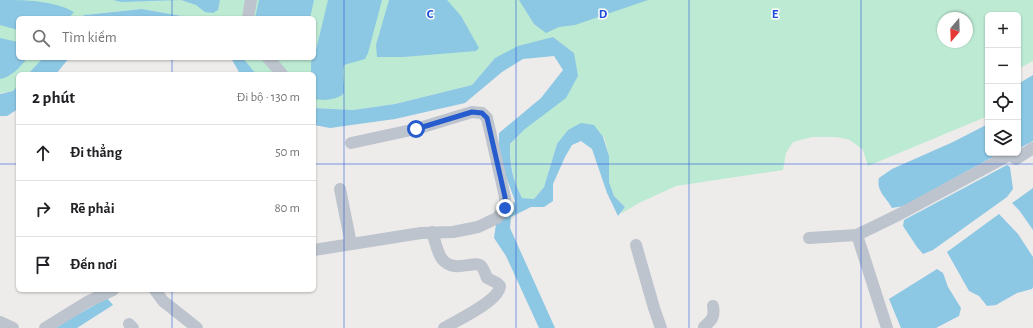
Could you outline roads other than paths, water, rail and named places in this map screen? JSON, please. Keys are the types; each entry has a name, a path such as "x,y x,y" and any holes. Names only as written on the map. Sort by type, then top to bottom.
{"street":[{"path":"248,16 252,0"},
{"path":"270,60 280,72"},
{"path":"316,250 432,232 453,232 478,227 497,218 505,208 505,197 487,118 482,113 472,112 416,129 351,143"},
{"path":"1021,156 1033,148"},
{"path":"809,238 857,235 900,214 1006,156"},
{"path":"1013,156 1016,159 1021,156"},
{"path":"340,189 351,244"},
{"path":"432,232 441,257 446,263 461,267 475,263 479,264 487,278 500,286 496,296 483,306 444,328"},
{"path":"857,235 887,328"},
{"path":"636,246 661,328"},
{"path":"45,328 87,302 109,292"},
{"path":"156,292 163,301 197,328"},
{"path":"703,328 714,318 713,306"},
{"path":"0,322 13,328"}],"water":[{"path":"0,0 48,3 74,12 71,16 16,16 16,29 0,25"},
{"path":"113,0 181,0 121,2"},
{"path":"181,0 220,0 218,10 213,13 205,12 196,5"},
{"path":"259,0 314,0 310,16 255,16"},
{"path":"328,0 382,0 368,53 365,59 344,65 344,93 334,99 316,100 316,72 311,72 311,62 312,60 316,60 316,50"},
{"path":"389,0 447,0 461,16 479,48 476,51 403,57 377,57 376,45"},
{"path":"519,0 648,0 575,25 559,27 546,33 534,24"},
{"path":"142,9 182,16 83,16"},
{"path":"553,37 574,53 578,76 566,98 525,129 510,144 512,172 522,198 534,199 544,187 557,144 568,130 581,123 594,125 603,137 609,156 609,182 614,196 625,207 618,216 607,193 592,149 581,141 572,145 565,157 553,184 553,201 544,207 531,207 511,217 510,228 555,328 539,328 506,256 494,238 496,224 509,211 515,201 499,157 499,133 541,98 563,70 554,56 523,59 502,72 465,103 395,119 330,128 316,125 316,108 353,110 395,104 472,85 495,58 518,46"},
{"path":"0,38 16,42 16,60 26,60 15,71 0,79"},
{"path":"41,60 67,60 58,72 30,72"},
{"path":"232,60 245,60 254,72 239,72"},
{"path":"1033,75 1033,141 1021,147 1021,84 1021,82"},
{"path":"16,87 16,110 7,116 0,116 0,94 13,91"},
{"path":"985,126 985,156 994,156 904,206 892,208 880,190 878,183 879,178 892,169 953,142"},
{"path":"1007,165 1010,167 1013,189 1007,197 933,250 923,254 903,226 904,220"},
{"path":"1033,188 1033,230 1019,210 1012,203"},
{"path":"999,214 1018,234 1033,257 1033,287 1032,289 1017,293 996,305 987,306 979,296 969,291 947,252"},
{"path":"937,269 943,273 948,287 961,308 959,316 936,328 901,328 889,299"},
{"path":"107,298 113,305 77,328 56,328 75,316"}]}
